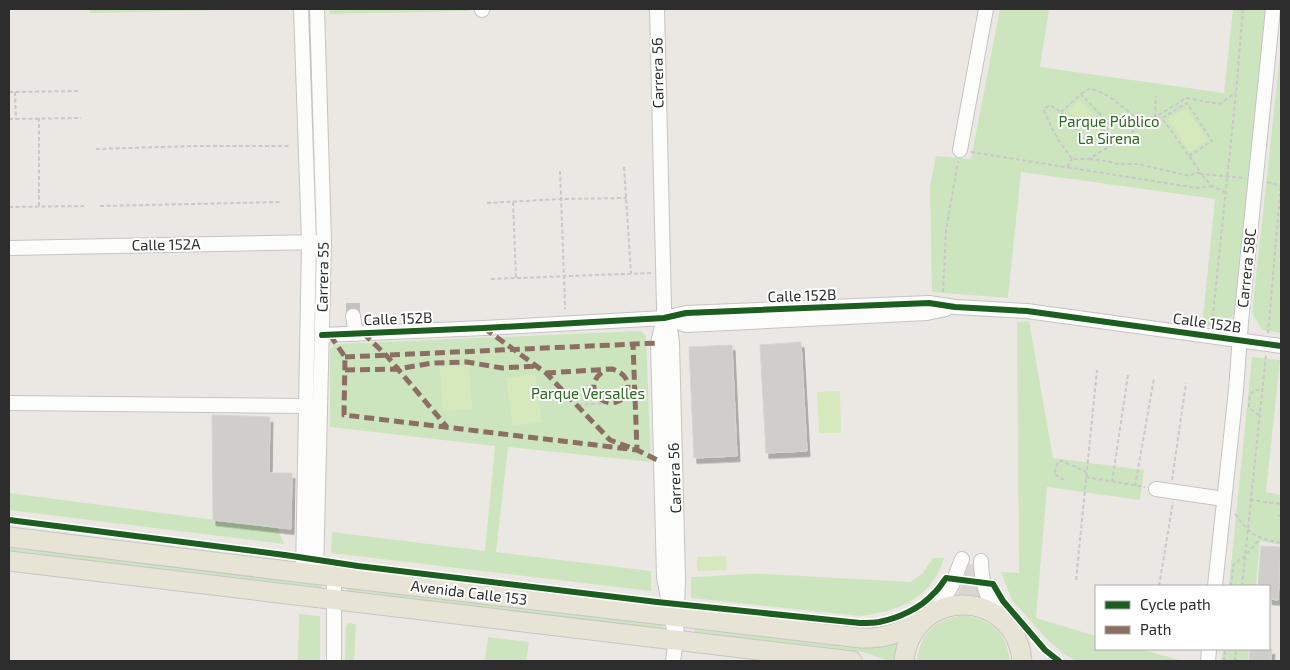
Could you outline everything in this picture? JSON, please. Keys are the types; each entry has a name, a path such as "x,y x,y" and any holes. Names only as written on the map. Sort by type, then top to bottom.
{"main road":[{"name":"Avenida Calle 153","path":"9,537 674,617 873,638 893,635 948,607 974,606 999,616"},
{"name":"Avenida Calle 153","path":"9,561 852,661"},
{"path":"904,661 907,642 918,625 931,614"},
{"path":"999,616 1014,635 1020,647 1022,661"},
{"path":"1014,635 1037,661"}],"street":[{"name":"Carrera 55","path":"301,9 309,242 306,406 311,527 318,575 334,599 334,661"},
{"name":"Carrera 55","path":"311,527 322,335 324,242 317,9"},
{"name":"Carrera 56","path":"657,9 664,318 671,334 672,343 678,578 674,617 676,640 673,661"},
{"path":"960,150 986,9"},
{"name":"Carrera 58C","path":"1216,585 1273,9"},
{"path":"304,100 320,100"},
{"name":"Calle 152A","path":"9,248 324,242"},
{"name":"Calle 152B","path":"322,335 664,318 687,325 927,314 949,306 1027,311 1281,346"},
{"path":"353,316 356,334"},
{"path":"9,403 306,406"},
{"path":"1156,489 1224,499"},
{"path":"931,614 946,596 962,560"},
{"path":"980,561 987,594 999,616"}],"path":[{"path":"1211,336 1243,9"},
{"path":"1061,112 1089,88 1109,97 1138,119 1162,118 1187,103"},
{"path":"9,92 80,91"},
{"path":"15,92 16,119"},
{"path":"1089,159 1186,98 1219,104 1236,93"},
{"path":"1072,159 1049,125 1044,110 1050,105 1061,112 1090,144 1111,126 1081,94"},
{"path":"1155,117 1156,96"},
{"path":"1186,98 1187,103 1212,141 1189,156"},
{"path":"39,118 39,206"},
{"path":"9,119 81,118"},
{"path":"1162,118 1201,174 1212,186 1226,193"},
{"path":"96,149 290,146"},
{"path":"949,306 946,231 960,150 1198,188 1212,186"},
{"path":"1067,167 1072,159"},
{"path":"1072,159 1137,164 1190,176 1196,172 1255,179 1281,185 1242,585"},
{"path":"624,168 631,273"},
{"path":"560,171 564,309"},
{"path":"487,203 627,198"},
{"path":"100,206 282,202"},
{"path":"513,202 516,278"},
{"path":"9,207 84,206"},
{"path":"491,279 654,273"},
{"path":"1076,580 1097,370"},
{"path":"1112,482 1128,375"},
{"path":"1135,486 1154,378"},
{"path":"1159,585 1186,383"},
{"path":"1260,415 1249,408 1249,398 1252,392 1257,389 1262,390"},
{"path":"578,406 608,403"},
{"path":"1064,480 1054,474 1060,461 1086,472"},
{"path":"1086,477 1156,489"},
{"path":"1224,499 1248,531 1260,539 1281,543"},
{"path":"1250,500 1281,504"},
{"path":"1231,585 1233,566 1260,539"}],"green space":[{"path":"89,9 271,9 90,13"},
{"path":"329,9 469,9 469,11 330,14"},
{"name":"Parque Público La Sirena","path":"1000,9 1049,9 1040,67 1224,93 1233,9 1266,9 1235,312 1226,324 1202,327 1215,199 1021,172 1008,298 932,292 930,187 936,156 971,159"},
{"path":"1281,47 1281,333 1262,330 1252,313"},
{"path":"1080,100 1104,126 1092,137 1068,111"},
{"path":"1186,108 1207,140 1190,152 1168,119"},
{"path":"1029,321 1053,458 1144,470 1140,500 1047,487 1036,618 1095,636 1095,650 1144,650 1183,661 1076,661 1064,654 1047,639 1012,600 1001,572 1019,573 1017,322"},
{"name":"Parque Versalles","path":"641,331 646,336 651,462 508,447 496,552 651,571 651,591 331,553 332,532 485,551 495,446 330,427 330,349 335,344"},
{"path":"1252,357 1280,360 1266,492 1281,495 1281,545 1260,541 1256,585 1229,585"},
{"path":"469,366 472,409 443,411 440,368"},
{"path":"535,374 542,422 513,426 506,378"},
{"path":"840,391 841,433 819,433 817,392"},
{"path":"9,493 277,528 284,544 9,510"},
{"path":"9,545 322,582 321,590 9,553"},
{"path":"726,556 727,570 697,571 697,557"},
{"path":"933,558 944,558 939,572 922,593 900,606 874,614 860,616 691,598 691,577 766,574 910,582 922,574"},
{"path":"347,586 664,624 663,631 347,593"},
{"path":"299,614 320,616 320,661 298,661"},
{"path":"965,615 983,621 996,629 1005,642 1010,661 917,661 922,642 931,628 945,620"},
{"path":"348,623 356,624 354,661 345,661 346,627"},
{"path":"695,627 902,636 898,661 893,661 863,652 695,633"},
{"path":"488,637 529,642 526,661 485,661"},
{"path":"1223,650 1249,650 1248,661 1221,661"}],"shaded area":[{"path":"968,564 977,565 981,599 956,597"}],"building":[{"path":"801,342 807,451 766,453 760,345"},
{"path":"732,345 737,456 694,458 689,347"},
{"path":"212,415 270,417 269,473 292,473 291,529 213,520"},
{"path":"1261,546 1281,547 1278,600 1270,599 1270,585 1258,585"},
{"path":"1272,649 1271,661 1249,661 1250,650"}],"tunnel":[{"path":"353,303 353,316"}],"marked path":[{"path":"484,328 546,373 610,440 637,450 661,462"},
{"path":"363,333 386,355 447,427"},
{"path":"330,335 345,357 344,415 637,450 633,344"},
{"path":"345,357 658,343"},
{"path":"345,370 398,369 432,363 467,362 502,368 538,366"},
{"path":"546,373 612,369 621,373 626,379 628,386 627,392 618,401 611,403 604,401 595,391 595,380 605,370"}],"cycle path":[{"path":"322,335 664,318 686,313 929,303 955,307 1027,311 1281,346"},
{"path":"9,520 358,566 657,602 860,623 879,622 909,612 929,598 946,578 993,584 1003,601 1045,650 1059,661"}]}
